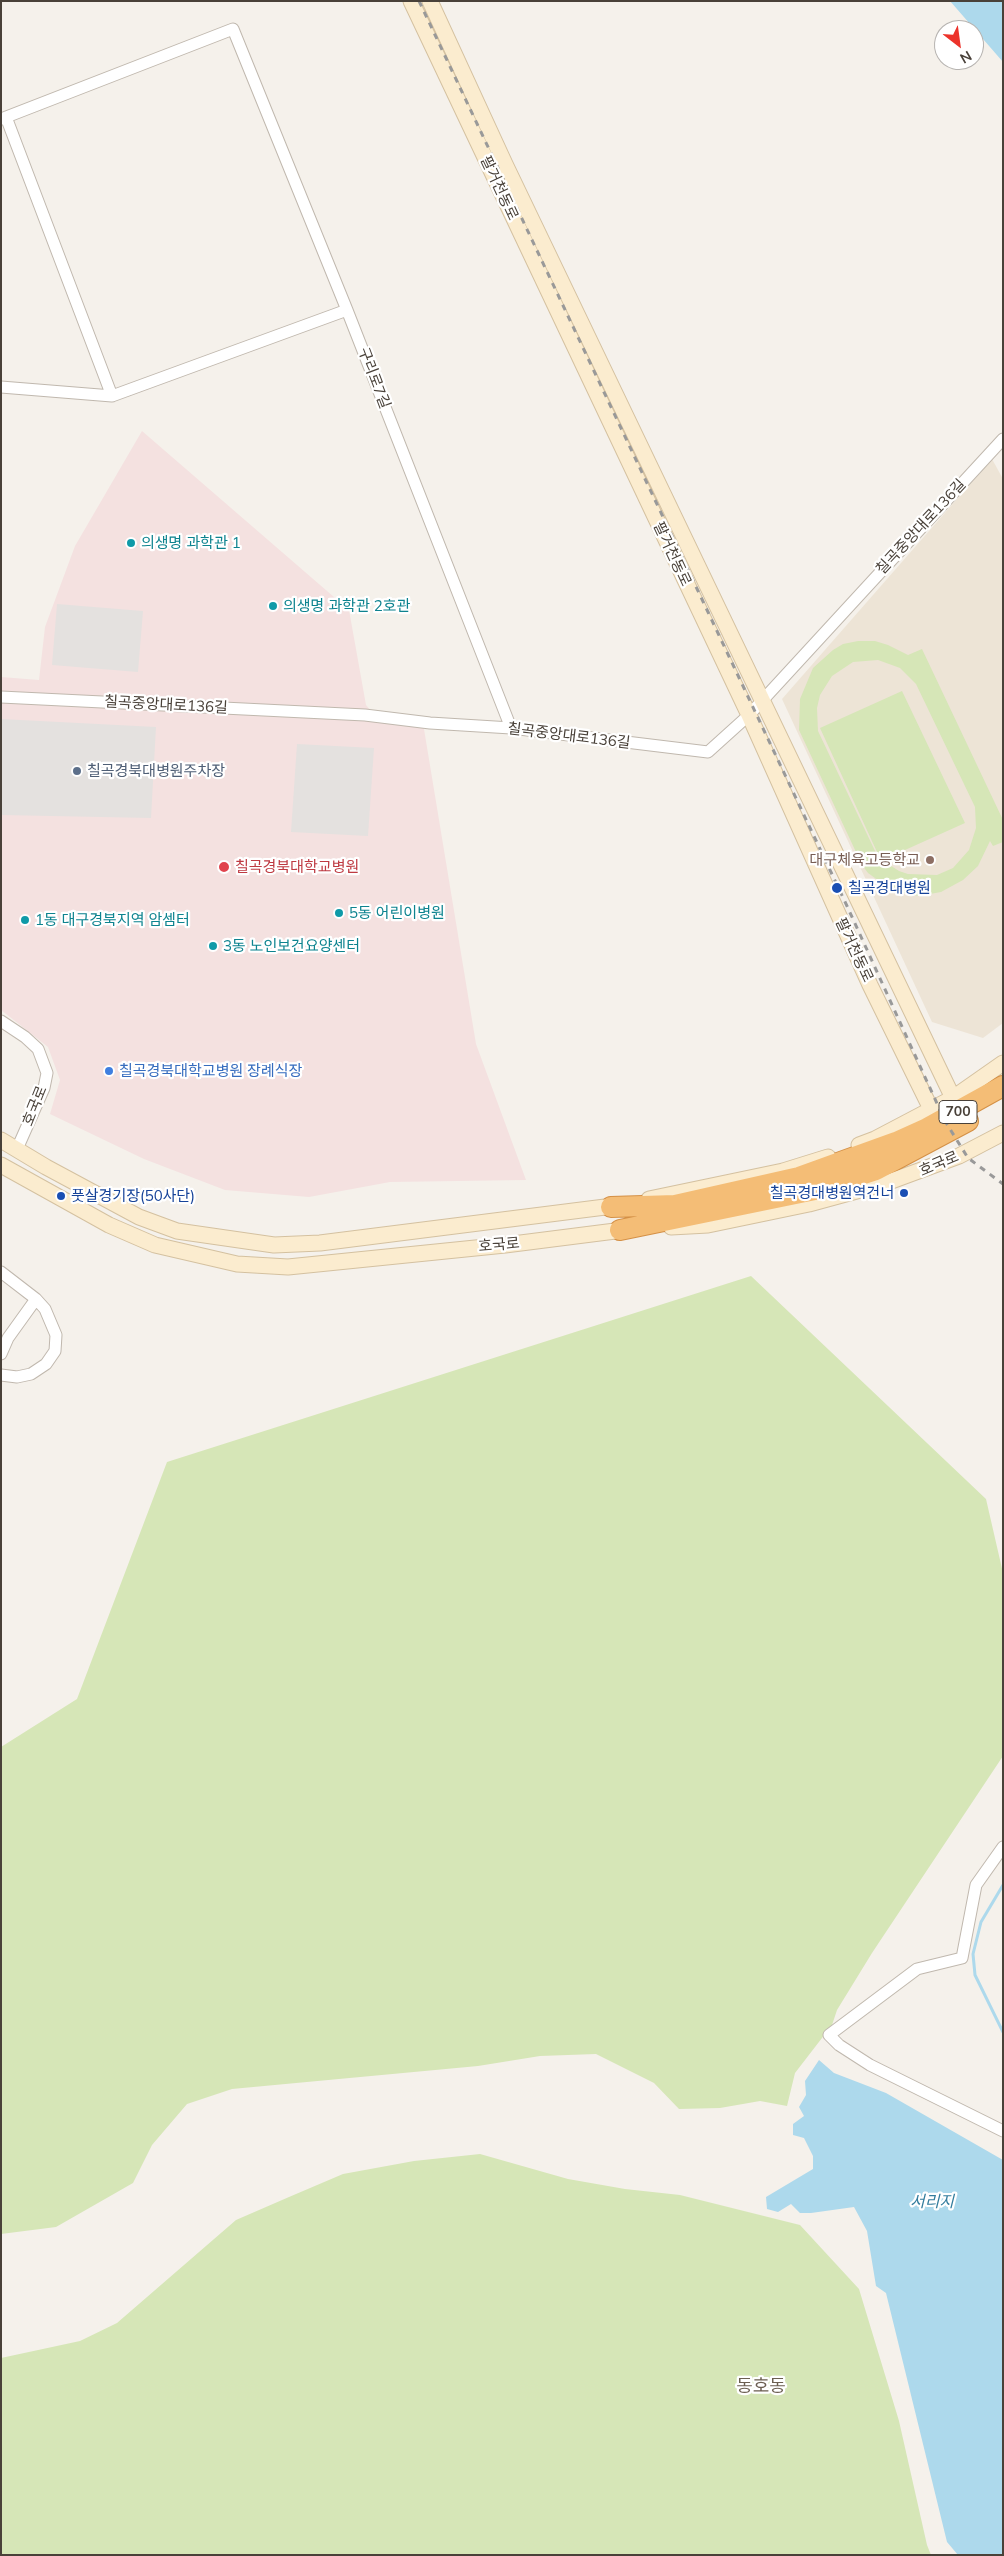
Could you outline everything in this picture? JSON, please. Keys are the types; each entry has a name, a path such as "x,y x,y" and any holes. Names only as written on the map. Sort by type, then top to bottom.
{"highway":[{"name":"700","path":"611,1207 675,1205 799,1177 896,1142 927,1128 1003,1086"},
{"name":"700","path":"620,1230 815,1190 876,1170 930,1143 1003,1099"}],"street":[{"name":"팔거천동로","path":"411,1 748,715 866,976 931,1109"},
{"name":"팔거천동로","path":"430,1 509,173 953,1098"},
{"name":"구리로7길","path":"3,118 233,29 347,310 511,728"},
{"path":"3,118 112,396"},
{"path":"1,387 112,396 347,310"},
{"name":"칠곡중앙대로136길","path":"1,696 365,715 430,723 511,728 708,752 748,715 1003,439"},
{"name":"호국로","path":"1,1021 25,1037 38,1049 47,1073 44,1088 17,1149"},
{"name":"호국로","path":"1,1140 138,1217 177,1231 274,1245 320,1243 557,1212 611,1207 783,1170 826,1158 875,1139 953,1098 1003,1064"},
{"name":"호국로","path":"1,1165 109,1225 155,1245 237,1264 288,1267 505,1245 620,1230 708,1225 809,1204 911,1176 959,1156 1003,1133"},
{"path":"1,1272 36,1299 45,1309 56,1335 55,1351 46,1364 31,1374 17,1376 1,1375"},
{"path":"1,1354 8,1338 36,1299"},
{"path":"1003,1847 976,1885 962,1958 917,1969 829,2035 839,2045 870,2066 1003,2131"}],"shaded area":[{"name":"칠곡경북대학교병원","path":"142,431 349,610 366,705 371,711 423,723 476,1044 526,1180 390,1182 309,1197 225,1190 144,1159 50,1114 60,1080 48,1047 1,1010 1,677 39,680 45,627 75,546"},
{"name":"대구체육고등학교","path":"992,459 1003,479 1003,1023 983,1038 932,1022 782,699"},
{"path":"57,604 143,611 138,672 52,665"},
{"name":"칠곡경북대병원주차장","path":"1,719 156,727 151,818 1,815"},
{"path":"297,744 374,748 368,836 291,832"}],"green space":[{"path":"858,641 875,641 908,655 922,649 1003,820 1003,842 993,846 990,841 978,866 963,880 941,892 919,896 907,894 886,886 868,873 862,865 799,730 800,699 813,668 833,650 843,644","holes":["878,660 900,668 916,684 975,807 976,828 969,850 953,868 937,875 908,874 899,871 882,860 876,853 818,731 817,708 820,695 832,676 853,662"]},
{"path":"902,691 965,823 885,859 877,852 820,728"},
{"path":"751,1276 986,1499 1003,1573 1003,1756 872,1953 837,2010 832,2025 795,2073 787,2106 760,2101 720,2108 679,2109 654,2083 596,2054 540,2056 478,2066 232,2089 187,2104 152,2145 133,2183 56,2227 1,2234 1,1747 77,1699 167,1462"},
{"path":"480,2154 568,2179 625,2189 680,2195 800,2225 859,2289 899,2421 927,2545 931,2555 1,2555 1,2358 80,2341 117,2323 236,2220 343,2174 414,2161"}],"water":[{"path":"950,1 1003,1 1003,62 984,40 984,20 967,20"},
{"name":"서리지","path":"819,2060 834,2073 886,2093 1003,2160 1003,2555 958,2555 947,2542 886,2293 876,2286 867,2231 854,2207 811,2213 800,2213 791,2204 778,2212 767,2209 766,2197 813,2169 813,2156 804,2138 793,2135 793,2124 804,2116 799,2107 806,2095 805,2081"}],"waterway":[{"path":"1003,1885 981,1922 973,1954 975,1975 1003,2032"}],"railway":[{"path":"419,1 847,906 945,1121 968,1158 1003,1184"}],"place":[{"name":"의생명 과학관 1","path":"131,543"},
{"name":"의생명 과학관 2호관","path":"273,606"},
{"name":"칠곡경북대병원주차장","path":"77,771"},
{"name":"대구체육고등학교","path":"930,860"},
{"name":"칠곡경북대학교병원","path":"224,867"},
{"name":"칠곡경대병원","path":"837,888"},
{"name":"5동 어린이병원","path":"339,913"},
{"name":"1동 대구경북지역 암셈터","path":"25,920"},
{"name":"3동 노인보건요양센터","path":"213,946"},
{"name":"칠곡경북대학교병원 장례식장","path":"109,1071"},
{"name":"칠곡경대병원역건너","path":"904,1193"},
{"name":"풋살경기장(50사단)","path":"61,1196"}],"district":[{"name":"동호동","path":"761,2387"}]}
